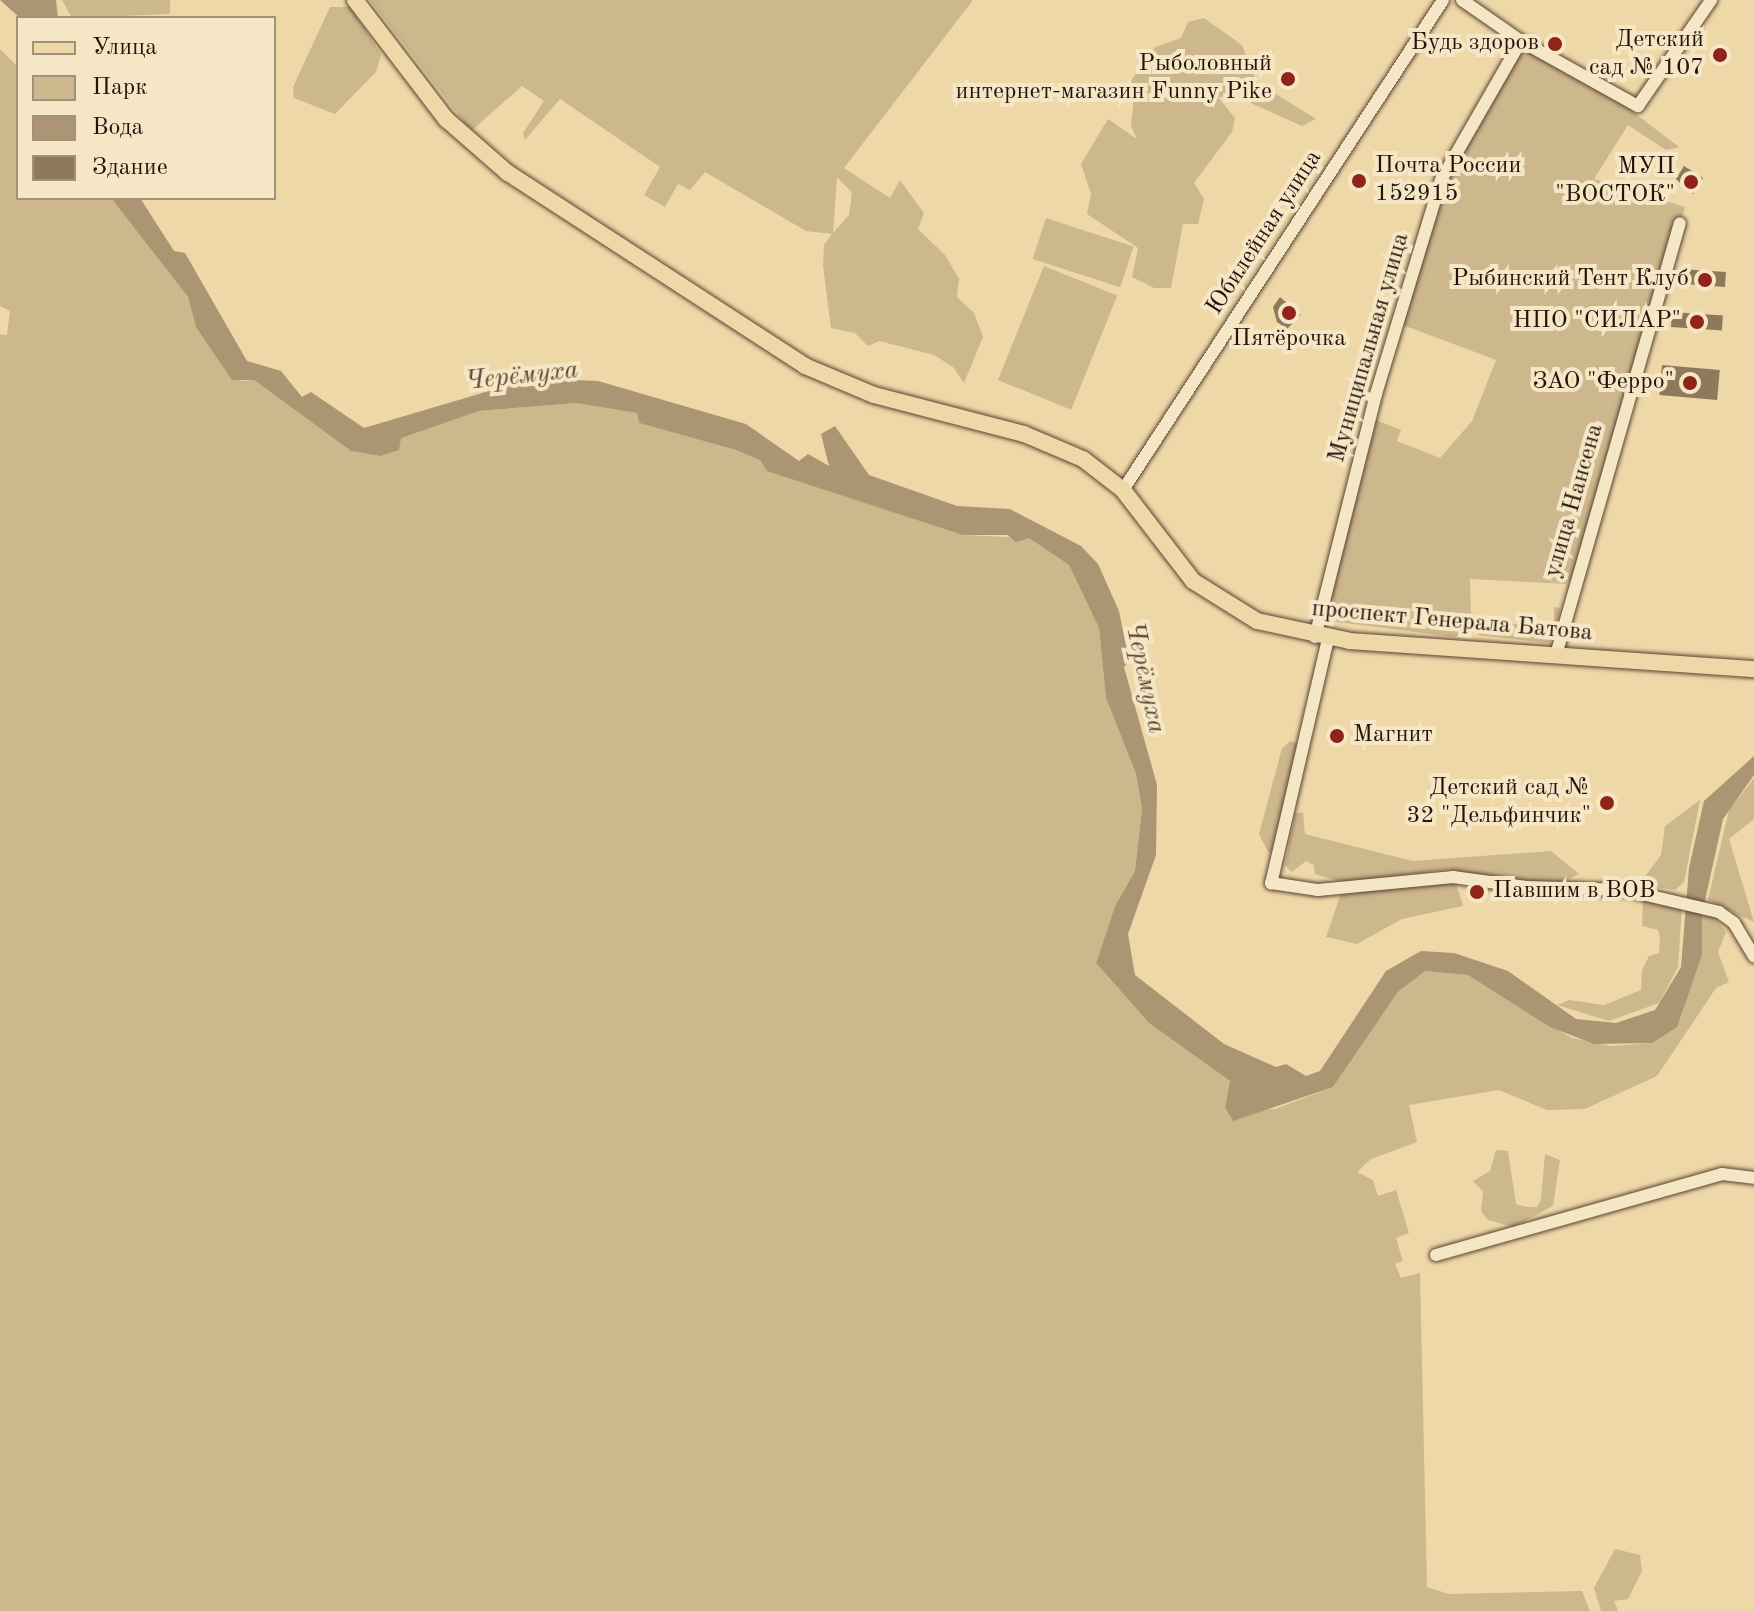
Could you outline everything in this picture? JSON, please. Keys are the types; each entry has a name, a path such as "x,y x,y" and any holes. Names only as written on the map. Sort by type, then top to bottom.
{"main road":[{"name":"проспект Генерала Батова","path":"355,0 477,151 758,340 874,395 1058,447 1123,490 1203,589 1257,621 1322,638 1754,669"}],"street":[{"name":"Юбилейная улица","path":"1123,490 1443,0"},
{"path":"1462,0 1521,41 1638,106 1711,0"},
{"name":"Муниципальная улица","path":"1521,41 1441,180 1376,394 1271,883 1318,890 1453,877 1654,896 1713,910 1734,923 1754,956"},
{"name":"улица Нансена","path":"1556,655 1680,223"},
{"path":"1436,1255 1722,1174 1754,1178"}],"green space":[{"path":"62,0 170,0 170,14 71,16"},
{"path":"370,0 973,0 844,168 890,198 900,180 924,213 918,229 945,255 959,279 957,297 974,313 983,337 964,383 953,367 934,355 879,341 868,346 855,333 831,328 823,266 824,245 832,234 806,231 705,172 690,190 678,184 665,207 644,195 660,167 560,99 525,140 523,133 544,101 522,86 471,131","holes":["837,177 852,193 849,215 833,233"]},
{"path":"330,7 351,7 381,55 376,72 335,114 294,98 293,87"},
{"path":"1204,18 1242,45 1257,82 1316,119 1302,126 1235,96 1218,97 1235,118 1232,132 1194,183 1204,199 1198,224 1183,224 1171,288 1154,288 1132,277 1138,248 1087,214 1091,194 1081,164 1108,119 1137,139 1131,126 1134,98 1124,90 1155,47 1181,38 1188,22"},
{"path":"1522,45 1590,79 1679,147 1666,150 1628,125 1594,179 1685,207 1574,573 1566,584 1470,579 1471,616 1467,631 1455,637 1337,622 1328,607 1374,419 1401,430 1397,441 1440,458 1472,421 1496,360 1403,325 1444,181"},
{"path":"0,49 16,65 16,200 113,200 188,297 196,327 241,381 254,380 351,451 380,456 401,437 479,411 576,403 637,413 639,423 736,450 963,535 1029,538 1069,565 1099,628 1106,698 1136,774 1142,809 1135,871 1115,906 1096,963 1149,1023 1230,1081 1225,1107 1275,1109 1333,1087 1398,992 1425,971 1468,975 1572,1038 1611,1046 1652,1043 1702,955 1702,914 1715,918 1726,932 1718,952 1729,982 1716,988 1657,1076 1585,1109 1547,1110 1499,1090 1409,1105 1417,1142 1371,1159 1357,1172 1373,1180 1378,1196 1396,1190 1409,1233 1396,1238 1403,1261 1395,1264 1401,1278 1420,1273 1427,1587 1449,1594 1582,1591 1590,1611 0,1611 0,334 7,335 10,311 0,306"},
{"path":"1046,218 1133,246 1120,287 1033,259"},
{"path":"1044,266 1117,296 1071,410 998,380"},
{"path":"1554,607 1560,608 1556,635 1548,643 1477,635 1483,622 1554,626"},
{"path":"1291,741 1302,746 1275,852 1268,852 1259,834 1282,748"},
{"path":"1754,778 1754,819 1729,839 1754,922 1708,900 1729,810"},
{"path":"1700,800 1684,882 1675,890 1648,886 1646,875 1661,855 1665,826"},
{"path":"1303,812 1305,834 1413,861 1551,851 1579,874 1564,881 1521,882 1448,869 1346,883 1315,874 1314,865 1306,861 1292,872 1285,865 1295,814"},
{"path":"1438,882 1456,883 1463,906 1402,919 1357,944 1326,937 1341,893"},
{"path":"1643,899 1682,907 1678,967 1659,1003 1609,1021 1557,1005 1569,1000 1604,1005 1641,990 1642,970 1649,956 1659,953 1660,937 1658,930 1642,926"},
{"path":"1496,1150 1508,1151 1516,1204 1526,1207 1537,1207 1541,1199 1545,1154 1560,1160 1553,1206 1514,1227 1488,1220 1481,1211 1483,1192 1473,1181 1490,1171"},
{"path":"1615,1549 1640,1555 1642,1571 1628,1599 1614,1601 1618,1611 1601,1611 1594,1588"}],"water":[{"path":"0,0 56,0 58,16 18,16"},
{"path":"113,200 141,200 174,251 185,253 247,361 281,371 302,397 311,392 364,428 533,378 598,381 746,424 799,461 808,454 829,466 821,434 835,426 869,475 957,506 1010,509 1081,546 1098,564 1119,611 1129,661 1124,667 1157,785 1156,855 1128,934 1135,975 1224,1044 1276,1067 1286,1064 1306,1076 1320,1071 1386,971 1421,951 1454,953 1508,971 1576,1019 1616,1023 1655,1010 1681,967 1689,868 1704,801 1754,756 1754,775 1723,819 1702,914 1702,955 1677,1027 1652,1043 1594,1044 1550,1027 1468,975 1425,971 1398,992 1333,1087 1233,1121 1225,1107 1230,1081 1149,1023 1096,963 1115,906 1135,871 1142,809 1136,774 1106,698 1099,628 1069,565 1029,538 1016,542 1007,535 963,535 767,471 760,460 736,450 639,423 637,413 576,403 479,411 401,438 399,450 380,456 351,451 254,380 232,380 196,327 188,297"}],"building":[{"name":"МУП \"ВОСТОК\"","path":"1684,166 1703,178 1693,194 1676,179"},
{"name":"Рыбинский Тент Клуб","path":"1685,269 1726,272 1725,287 1684,284"},
{"name":"Пятёрочка","path":"1280,297 1301,315 1287,329 1277,322 1273,307"},
{"name":"НПО \"СИЛАР\"","path":"1672,312 1723,316 1722,331 1671,327"},
{"name":"ЗАО \"Ферро\"","path":"1662,365 1720,370 1717,400 1659,395"}],"place":[{"name":"Будь здоров","path":"1555,44"},
{"name":"Детский сад № 107","path":"1720,55"},
{"name":"Рыболовный интернет-магазин Funny Pike","path":"1288,79"},
{"name":"Почта России 152915","path":"1359,181"},
{"name":"МУП \"ВОСТОК\"","path":"1691,182"},
{"name":"Рыбинский Тент Клуб","path":"1705,280"},
{"name":"Пятёрочка","path":"1289,313"},
{"name":"НПО \"СИЛАР\"","path":"1697,322"},
{"name":"ЗАО \"Ферро\"","path":"1690,383"},
{"name":"Магнит","path":"1337,736"},
{"name":"Детский сад № 32 \"Дельфинчик\"","path":"1607,803"},
{"name":"Павшим в ВОВ","path":"1477,892"}],"water label":[{"name":"Черёмуха","path":"522,377"},
{"name":"Черёмуха","path":"1144,678"}]}
